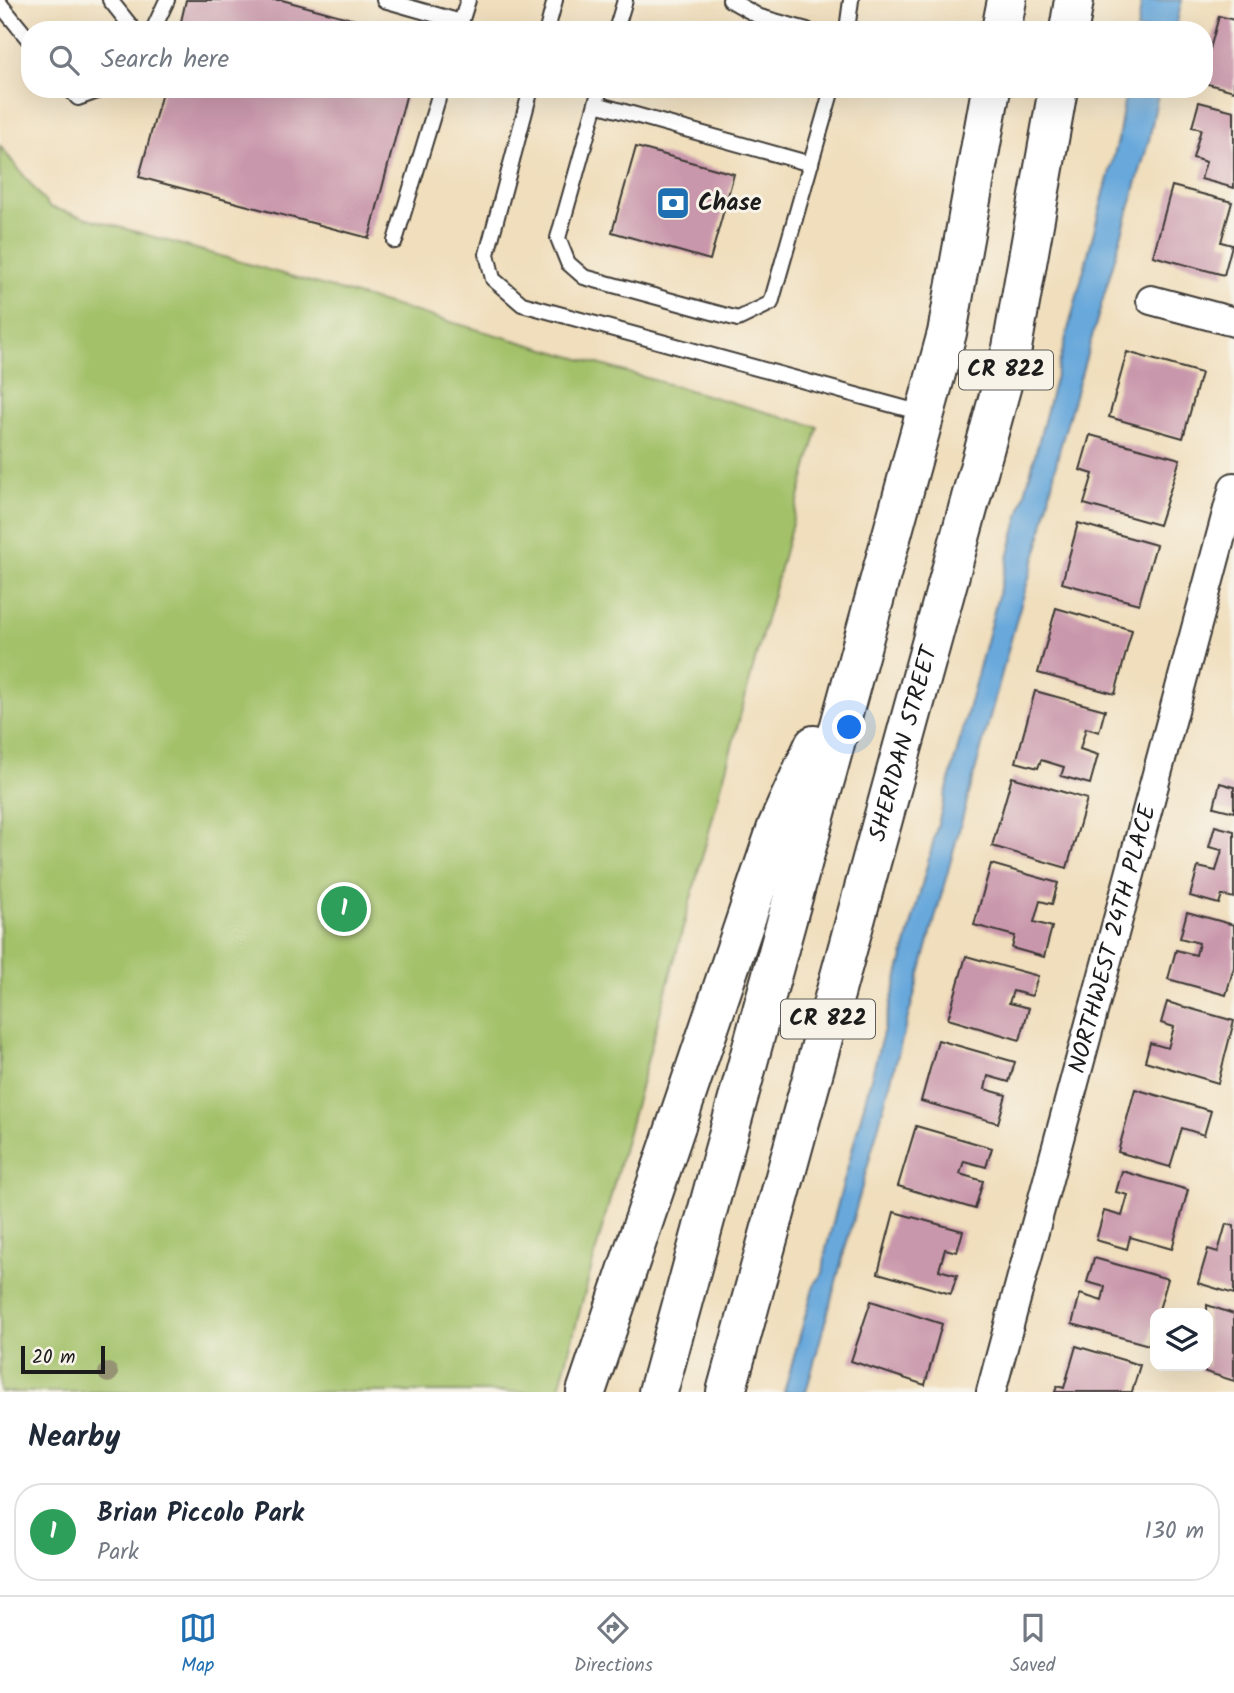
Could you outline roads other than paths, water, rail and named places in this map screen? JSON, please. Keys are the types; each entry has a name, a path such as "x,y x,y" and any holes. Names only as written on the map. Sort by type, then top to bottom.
{"main road":[{"path":"1003,21 1007,0"},
{"path":"1070,21 1074,0"},
{"name":"CR 822","path":"658,1392 947,333 988,98"},
{"name":"SHERIDAN STREET","path":"726,1392 1012,348 1056,98"},
{"path":"586,1392 777,827 865,627"}],"street":[{"path":"1151,300 1234,322"},
{"name":"NORTHWEST 24TH PLACE","path":"991,1392 1234,487"}],"lane":[{"path":"110,0 127,21"},
{"path":"157,21 167,0"},
{"path":"384,0 445,21"},
{"path":"462,21 468,0"},
{"path":"549,21 555,0"},
{"path":"619,21 625,0"},
{"path":"730,0 760,17 774,21"},
{"path":"848,21 851,0"},
{"path":"0,4 21,30"},
{"path":"395,241 438,98"},
{"path":"529,98 487,254 493,279 522,304 925,413"},
{"path":"598,98 558,238 568,263 584,277 738,319 771,303 829,98"},
{"path":"596,104 811,164"}],"water":[{"path":"1142,0 1182,0 1177,21 1138,21"},
{"path":"1125,98 1157,98 1149,140 1059,451 1039,545 806,1392 784,1392 814,1285 823,1273 826,1249 1118,140"}],"place":[{"name":"Chase","path":"673,203"},
{"name":"Brian Piccolo Park","path":"344,909"}]}
